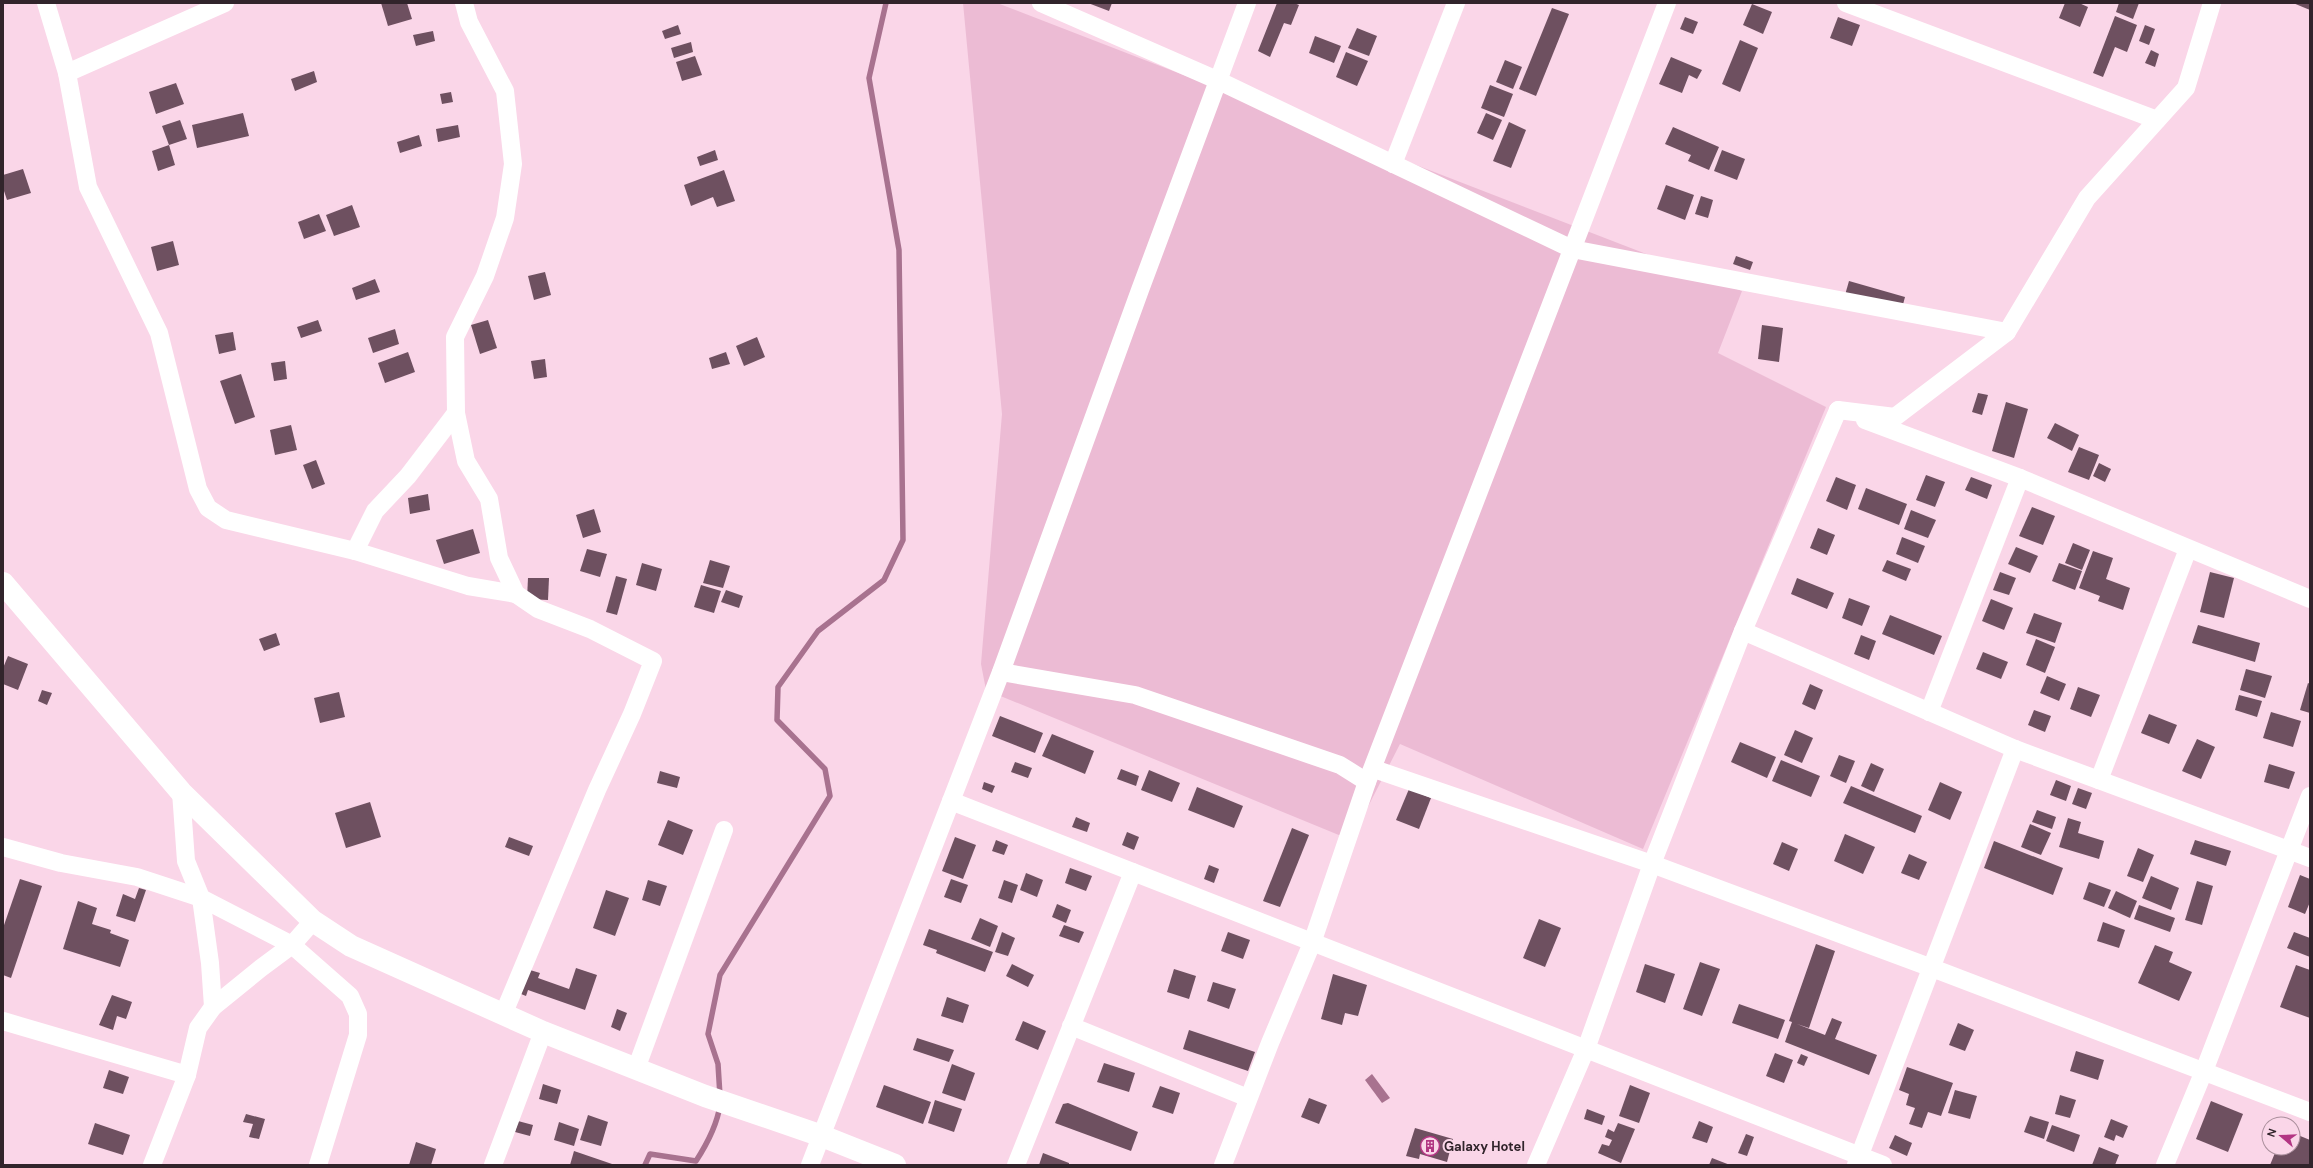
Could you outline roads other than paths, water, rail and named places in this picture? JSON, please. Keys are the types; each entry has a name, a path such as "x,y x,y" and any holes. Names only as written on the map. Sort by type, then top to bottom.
{"main road":[{"path":"3,583 181,792 313,921 351,946 543,1032 705,1096 822,1136 895,1165"}],"street":[{"path":"46,3 67,73 88,187 159,333 198,489 208,508 226,520 355,551 468,586 516,594 538,609 590,629 653,661 632,714 594,797 503,1015"},
{"path":"67,73 225,3"},
{"path":"464,3 469,22 505,90 513,164 506,218 485,276 455,337 456,413 466,461 489,499 499,558 516,594"},
{"path":"1041,3 1217,80 1572,249 2008,332"},
{"path":"810,1165 1001,672 1217,80 1247,3"},
{"path":"1393,164 1456,3"},
{"path":"1223,1165 1248,1098 1312,943 1370,775 1667,3"},
{"path":"1846,3 2157,120"},
{"path":"1838,410 1895,417 2008,332 2087,198 2186,88 2212,3"},
{"path":"1838,410 2020,478 2188,549 2310,598"},
{"path":"1536,1165 1586,1049 1652,864 1743,631 1838,410"},
{"path":"355,551 375,511 408,476 456,413"},
{"path":"1928,712 2020,478"},
{"path":"2098,780 2188,549"},
{"path":"1743,631 2015,749 2310,858"},
{"path":"1001,672 1136,695 1370,775 1652,864 1932,968 2310,1112"},
{"path":"1858,1161 2015,749"},
{"path":"181,792 186,861 200,898 210,963 213,1006"},
{"path":"2165,1165 2204,1071 2310,796"},
{"path":"951,800 1312,943 1586,1049 1858,1161 1883,1165"},
{"path":"636,1069 724,830"},
{"path":"3,847 61,863 137,877 200,898 292,945 350,996 358,1014 358,1036 318,1165"},
{"path":"1016,1165 1133,872"},
{"path":"152,1165 187,1075 198,1028 213,1006 292,945 313,921"},
{"path":"3,1021 187,1075"},
{"path":"1071,1026 1248,1098"},
{"path":"493,1165 543,1032"}],"waterway":[{"path":"720,1096 718,1064 708,1034 720,975 830,796 825,769 777,720 778,687 818,631 884,580 903,540 899,250 869,78 886,3"},
{"path":"645,1165 650,1154 696,1161 711,1134 717,1120 720,1105"}],"place":[{"name":"Galaxy Hotel","path":"1430,1146"}]}
